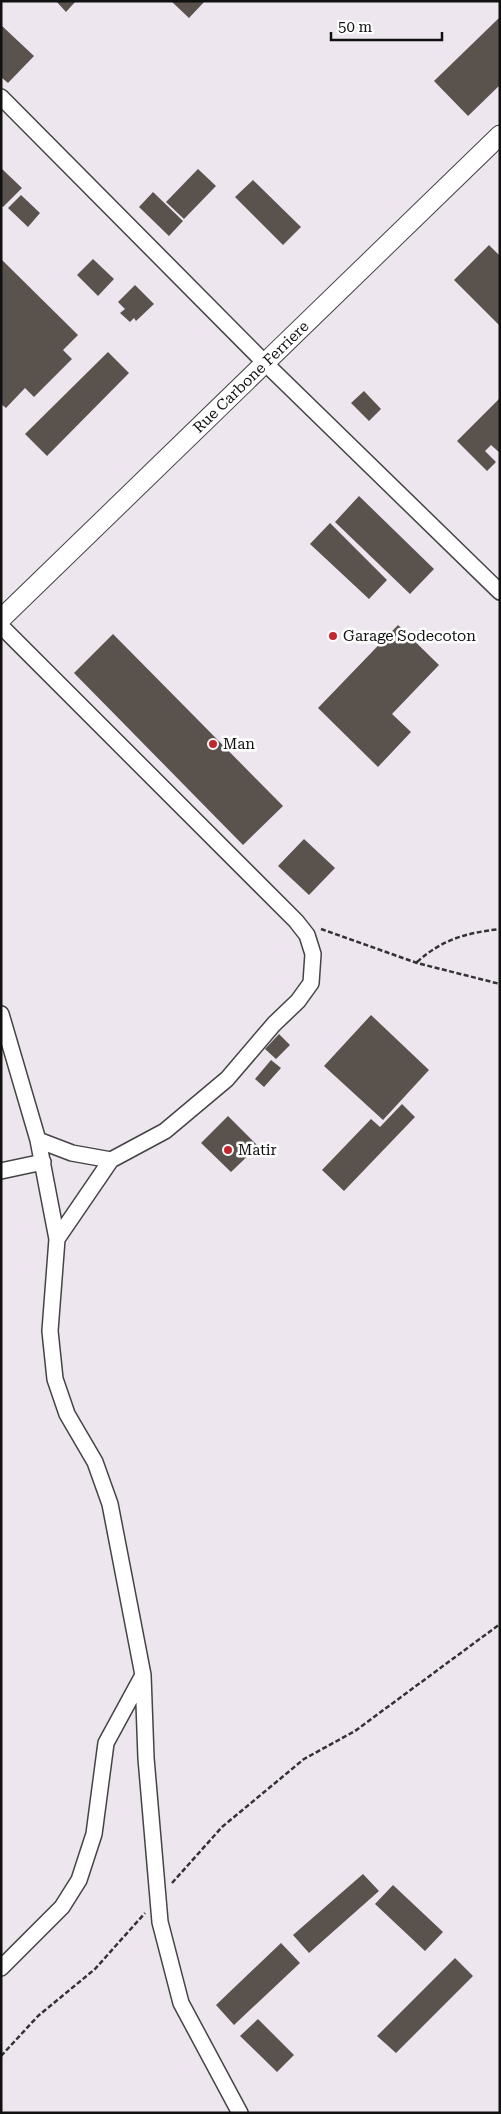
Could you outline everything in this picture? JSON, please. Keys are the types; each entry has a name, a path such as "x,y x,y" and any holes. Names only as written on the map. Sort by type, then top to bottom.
{"street":[{"path":"1,97 265,363 500,592"},
{"name":"Rue Carbone Ferriere","path":"1,619 500,135"},
{"path":"1,626 296,921 307,935 313,954 311,983 298,1001 274,1024 227,1078 172,1126 111,1160 57,1238"},
{"path":"1,1014 38,1140 57,1238 50,1330 55,1379 67,1414 95,1462 110,1504 143,1675 146,1758 160,1922 181,2003 240,2113"},
{"path":"38,1140 72,1153 111,1160"},
{"path":"1,1171 43,1162"},
{"path":"1,1968 62,1907 79,1880 94,1834 106,1743 143,1675"}],"path":[{"path":"296,921 417,963 500,984"},
{"path":"417,963 446,941 463,935 500,929"},
{"path":"1,2056 38,2016 95,1969 222,1827 304,1759 355,1731 500,1624"}],"shaded area":[{"path":"1,1 500,1 500,2113 1,2113"}],"building":[{"path":"56,1 76,1 66,12"},
{"path":"171,1 205,1 189,18"},
{"path":"500,17 500,85 468,116 434,81"},
{"path":"1,25 34,56 8,83 1,77"},
{"path":"1,168 22,188 3,207 1,205"},
{"path":"198,169 216,186 184,219 166,202"},
{"path":"253,180 301,227 283,245 235,197"},
{"path":"153,192 183,221 169,236 139,207"},
{"path":"21,195 40,213 28,227 8,208"},
{"path":"489,245 500,256 500,326 454,280"},
{"path":"1,259 78,335 63,350 72,359 34,397 25,388 6,408 1,404"},
{"path":"93,259 114,279 98,296 77,275"},
{"path":"135,285 154,304 136,321 134,318 130,322 120,313 125,309 118,302"},
{"path":"108,352 129,373 47,456 25,434"},
{"path":"364,391 381,409 369,421 351,403"},
{"path":"500,398 500,453 491,445 485,451 496,462 487,471 457,441"},
{"path":"359,496 434,569 410,594 335,522"},
{"path":"330,523 387,580 369,599 310,544"},
{"path":"398,625 439,665 392,714 411,732 378,767 318,708"},
{"path":"113,634 283,806 243,845 74,673"},
{"path":"304,839 335,868 309,895 278,866"},
{"path":"371,1015 429,1070 383,1120 324,1066"},
{"path":"279,1034 290,1045 276,1059 265,1049"},
{"path":"271,1060 281,1068 264,1087 255,1079"},
{"path":"402,1104 415,1117 344,1191 322,1170 371,1119 380,1127"},
{"path":"228,1116 258,1146 231,1172 201,1143"},
{"path":"363,1874 379,1891 309,1953 293,1935"},
{"path":"393,1885 443,1932 425,1951 375,1904"},
{"path":"281,1943 300,1963 234,2025 216,2005"},
{"path":"455,1958 473,1976 396,2053 377,2036"},
{"path":"258,2019 294,2055 277,2072 240,2036"}],"place":[{"name":"Garage Sodecoton","path":"333,636"},
{"name":"Man","path":"213,744"},
{"name":"Matir","path":"228,1150"}]}
